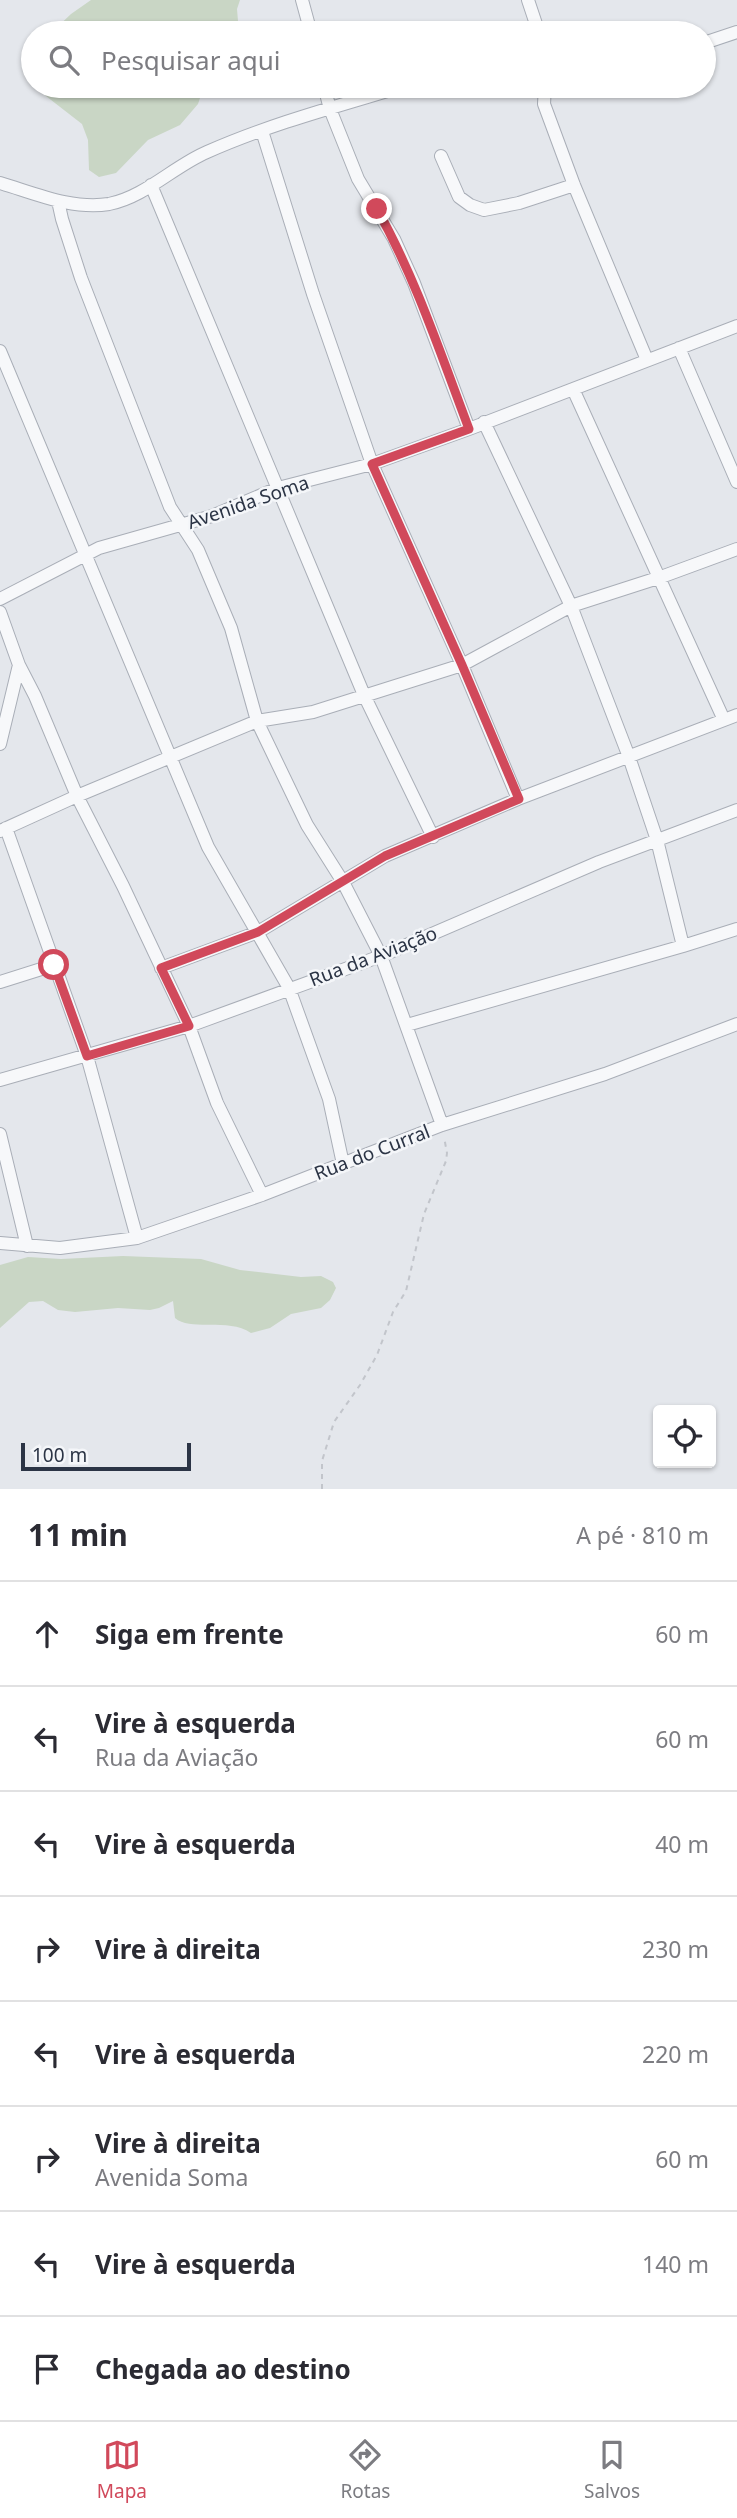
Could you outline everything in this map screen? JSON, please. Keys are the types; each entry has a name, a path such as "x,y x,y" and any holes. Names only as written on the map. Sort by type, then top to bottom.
{"street":[{"path":"302,0 308,21"},
{"path":"528,0 534,21"},
{"path":"716,39 737,32"},
{"path":"327,98 358,179 394,239 414,283 469,429"},
{"path":"0,183 58,201 108,204 132,196 204,153 262,131 365,98"},
{"path":"544,98 544,104 574,185 646,360"},
{"path":"262,131 313,294 372,464 519,799"},
{"path":"441,156 459,197 484,210 519,203 574,185"},
{"path":"151,185 365,695 433,837"},
{"path":"58,201 81,278 170,507 198,550 231,628 257,721 307,825 343,882 382,956 442,1125"},
{"name":"Avenida Soma","path":"0,599 86,553 212,516 278,488 372,464 737,326"},
{"path":"679,348 737,482"},
{"path":"0,351 208,847 289,988 329,1099 343,1164"},
{"path":"573,389 724,720"},
{"path":"484,422 571,606 629,757 657,840 684,946"},
{"path":"137,1238 87,1056 3,829 257,721 313,712 462,665 571,606 661,578 737,549"},
{"path":"0,612 19,666 77,796 124,886 189,1026 217,1103 261,1195"},
{"path":"0,744 19,666"},
{"path":"161,968 258,932 385,856 519,799 737,715"},
{"name":"Rua da Aviação","path":"0,1080 189,1026 382,956 599,862 737,810"},
{"path":"407,1025 737,929"},
{"path":"0,982 54,965"},
{"name":"Rua do Curral","path":"0,1243 60,1248 137,1238 261,1195 442,1125 605,1074 737,1024"},
{"path":"0,1135 27,1246"}],"path":[{"path":"321,1489 323,1461 334,1422 372,1364 386,1335 393,1312 406,1291 424,1214 446,1161 442,1125"}],"green space":[{"path":"91,0 240,0 237,9 238,21 64,21"},
{"path":"48,98 200,98 180,125 148,140 116,173 99,177 89,170 88,140 82,124"},
{"path":"123,1256 201,1259 240,1270 301,1277 321,1276 333,1282 336,1288 330,1300 321,1308 291,1314 270,1328 251,1333 231,1326 182,1322 175,1318 173,1301 150,1310 118,1308 75,1312 58,1310 43,1301 29,1302 0,1328 0,1265 28,1257 61,1259"}],"route":[{"path":"54,965 87,1056 189,1026 161,968 258,932 385,856 519,799 372,464 469,429 414,283 377,209"}]}
